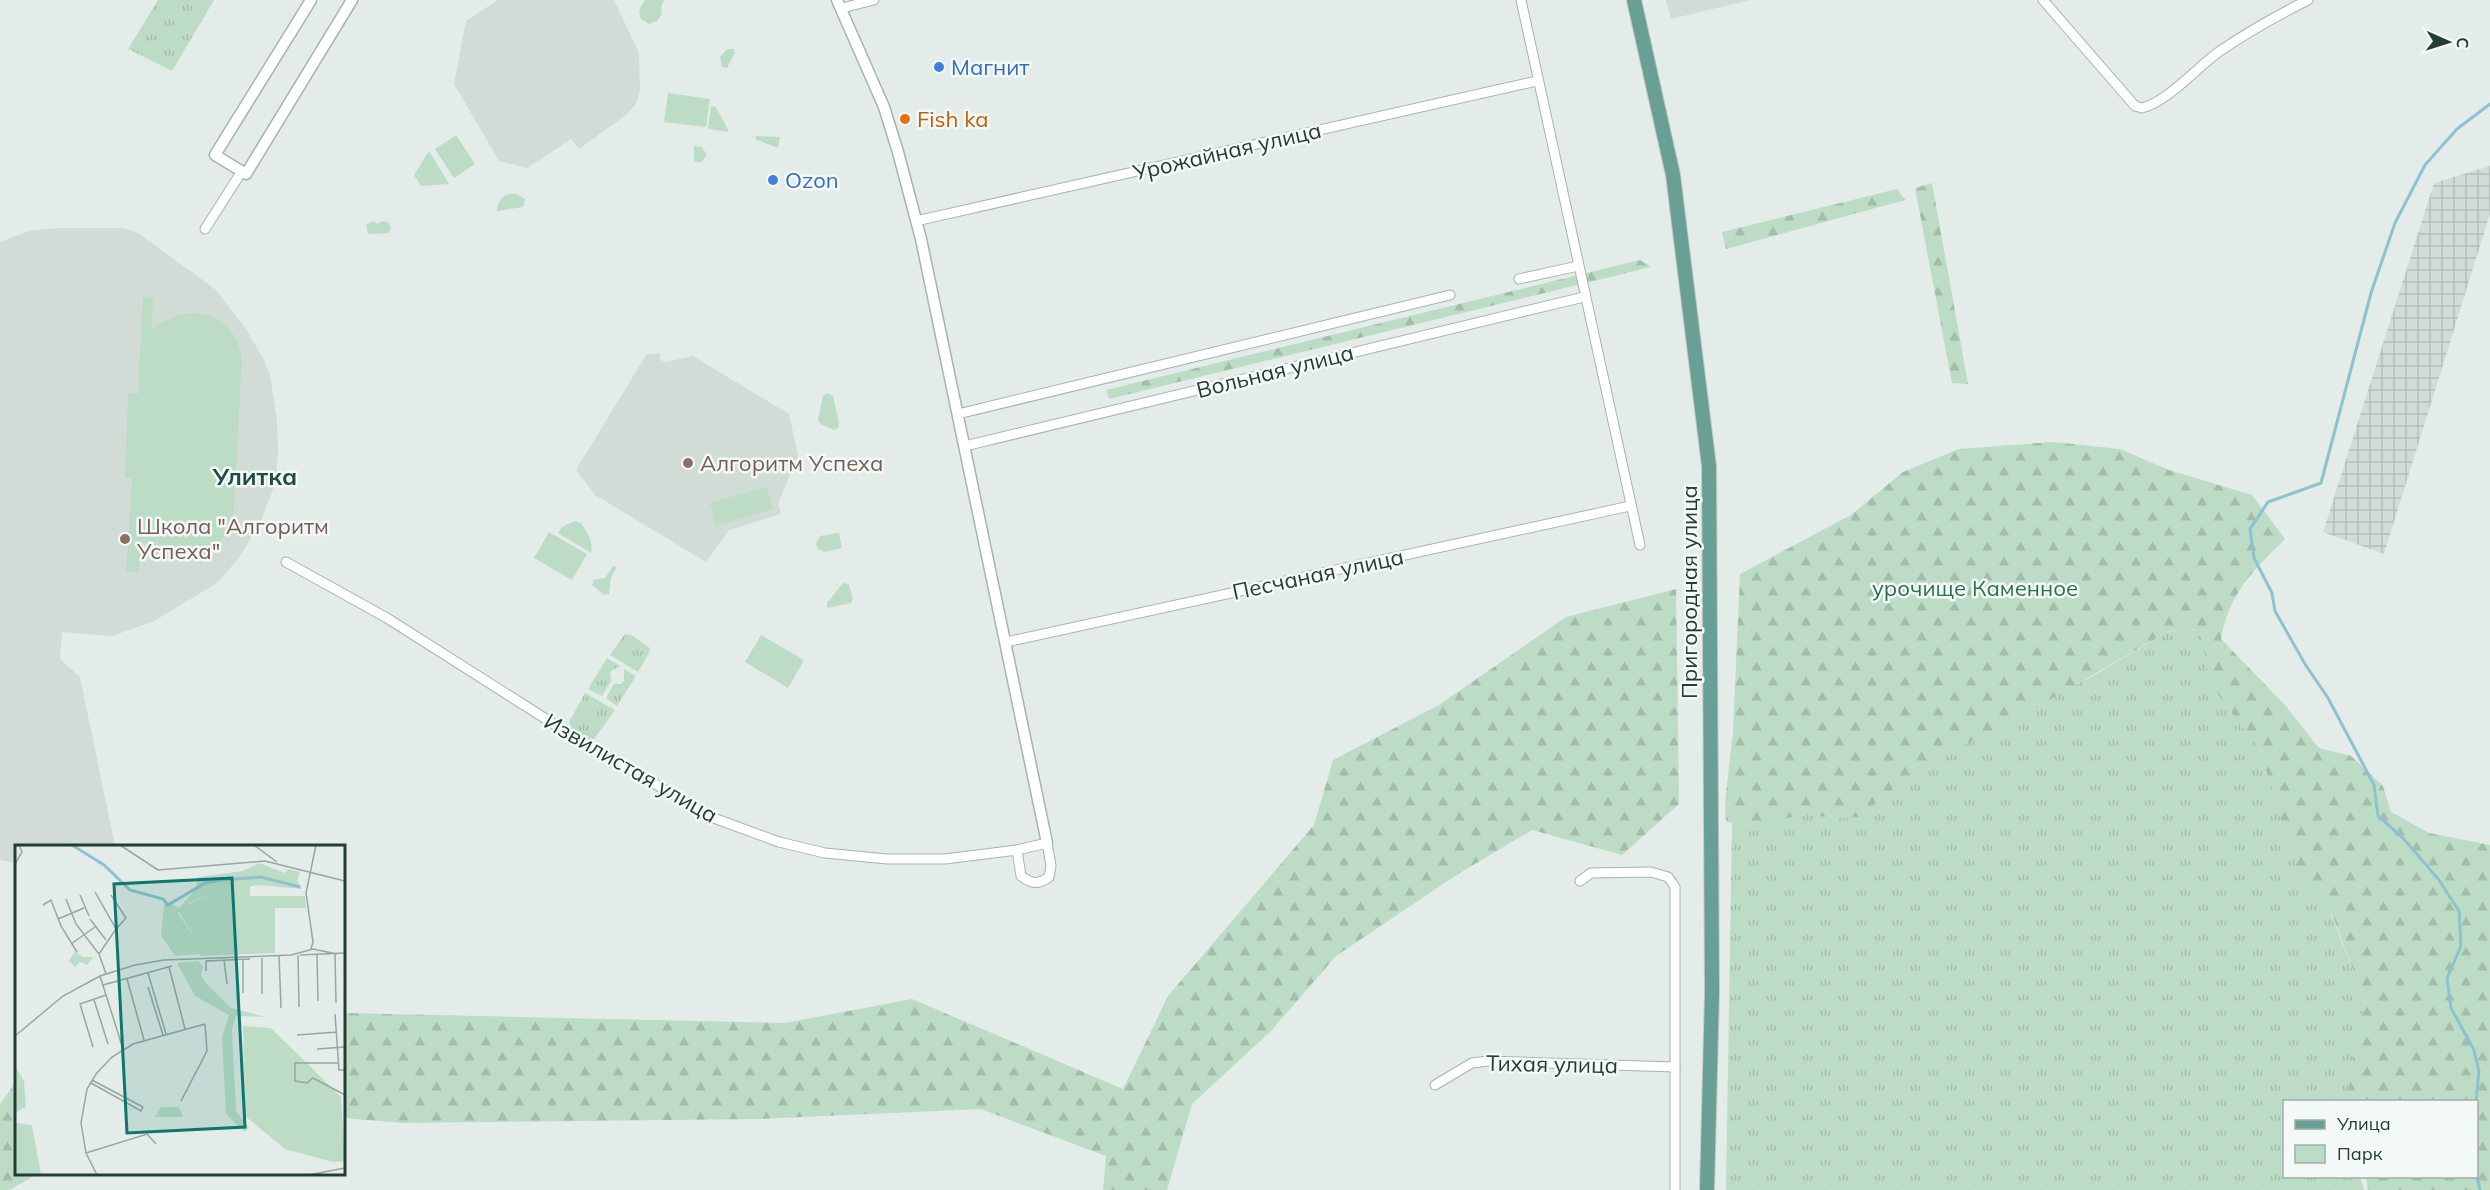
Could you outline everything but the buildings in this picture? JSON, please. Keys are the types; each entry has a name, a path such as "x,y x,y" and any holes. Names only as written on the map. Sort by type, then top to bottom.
{"main road":[{"name":"Пригородная улица","path":"1634,0 1673,175 1709,466 1712,992 1707,1190"}],"street":[{"path":"311,0 215,155 246,174 352,0"},
{"path":"874,0 840,4 884,107 916,221 1047,843 1051,866 1049,877 1041,883 1031,883 1021,876 1017,850"},
{"path":"1521,0 1584,297 1640,545"},
{"path":"2043,0 2136,106 2142,108 2150,106 2220,51 2285,11 2308,0"},
{"name":"Урожайная улица","path":"916,221 1537,81"},
{"path":"205,229 242,171"},
{"path":"1519,279 1578,266"},
{"name":"Вольная улица","path":"958,414 1450,295"},
{"name":"Вольная улица","path":"965,446 1584,297"},
{"name":"Песчаная улица","path":"1006,642 1630,506"},
{"name":"Извилистая улица","path":"286,562 387,618 557,726 711,817 779,842 825,853 887,859 945,859 1017,850 1047,843"},
{"path":"1580,881 1591,873 1651,872 1668,877 1675,887 1675,1190"},
{"name":"Тихая улица","path":"1436,1085 1472,1063 1488,1061 1675,1067"}],"shaded area":[{"path":"498,0 614,0 639,53 640,90 636,104 626,115 579,149 571,139 527,168 499,161 454,84 466,21"},
{"path":"1666,0 1750,0 1671,19"},
{"path":"2490,166 2490,214 2384,554 2323,532 2434,183"},
{"name":"Школа \"Алгоритм Успеха\"","path":"57,228 123,228 138,233 215,289 246,329 270,375 277,420 278,451 276,481 261,521 239,558 217,583 154,621 112,636 62,632 60,659 80,677 115,845 15,845 15,863 0,860 0,242 29,231"},
{"name":"Алгоритм Успеха","path":"660,353 660,360 666,362 693,356 789,414 798,455 778,504 781,514 729,530 706,562 595,495 576,470 646,355"}],"green space":[{"path":"158,0 214,0 172,71 128,49"},
{"path":"645,0 664,0 661,7 662,14 657,21 649,24 641,19 639,10"},
{"path":"727,49 733,49 735,53 727,68 722,67 720,57"},
{"path":"668,93 710,99 706,127 664,122"},
{"path":"711,106 716,107 729,132 708,129"},
{"path":"456,135 475,164 454,178 435,149"},
{"path":"756,136 780,137 778,148 755,139"},
{"path":"694,146 702,147 707,155 701,162 694,162"},
{"path":"429,151 449,184 421,186 414,175"},
{"path":"1932,183 1968,384 1952,383 1915,188"},
{"path":"1897,189 1905,200 1726,249 1722,232"},
{"path":"508,194 517,194 525,199 523,207 497,211 500,201"},
{"path":"373,221 378,224 382,221 388,222 391,227 389,233 368,234 366,225"},
{"path":"1640,260 1651,267 1109,399 1106,390"},
{"path":"143,297 153,297 152,330 180,315 194,313 208,315 220,321 230,330 238,343 242,360 233,523 220,542 211,550 190,560 167,559 154,552 142,540 139,573 126,571 132,478 125,478 128,393 138,394"},
{"path":"827,393 833,396 839,423 839,427 834,430 820,424 818,420 823,396"},
{"name":"урочище Каменное","path":"2053,442 2120,449 2169,470 2252,495 2285,539 2253,573 2236,596 2221,639 2284,704 2319,748 2351,756 2383,786 2391,812 2429,833 2490,845 2490,1190 2368,1190 2366,1178 2478,1178 2478,1100 2347,1100 2355,1043 2365,1001 2333,917 2303,880 2286,836 2261,752 2210,683 2200,629 2167,632 2006,725 1961,746 1880,799 1863,817 1835,818 1802,814 1771,822 1753,832 1726,821 1725,802 1733,732 1740,574 1851,515 1903,472 1959,449"},
{"path":"766,487 773,509 716,526 710,503"},
{"path":"575,521 581,523 588,534 592,545 591,553 558,533 562,527"},
{"path":"549,532 587,554 572,580 534,558"},
{"path":"839,533 842,548 824,552 818,549 816,544 820,536"},
{"path":"613,566 617,567 611,578 609,594 604,595 592,585 594,580 605,578"},
{"path":"844,582 849,585 853,598 851,603 827,608 827,603"},
{"path":"1676,589 1679,804 1622,855 1532,830 1458,874 1336,956 1271,1031 1192,1104 1167,1190 1103,1190 1106,1156 981,1109 758,1119 402,1123 345,1118 345,1013 785,1023 912,999 1123,1089 1168,996 1314,825 1333,760 1439,705 1566,617"},
{"path":"2200,629 2261,752 2332,917 2365,1001 2348,1100 2283,1100 2283,1178 2360,1178 2364,1190 1726,1190 1732,824 1795,813 1863,817 1880,799 1970,738 2091,677 2167,632"},
{"path":"625,634 631,635 650,648 638,672 610,655"},
{"path":"761,635 804,660 788,688 745,662"},
{"path":"607,658 620,666 610,672 611,681 602,696 588,689"},
{"path":"624,669 636,676 617,706 606,698 614,684 621,684 624,681"},
{"path":"585,693 615,710 594,739 579,734 572,729 569,722"},
{"path":"15,1083 15,1175 36,1175 9,1190 0,1190 0,1104"}],"waterway":[{"path":"2476,1100 2479,1071 2474,1050 2451,1008 2447,978 2461,946 2459,911 2439,880 2403,838 2378,816 2374,785 2328,698 2305,664 2275,611 2272,593 2254,558 2250,529 2268,502 2321,483 2371,293 2395,223 2425,165 2457,129 2490,104"},
{"path":"2477,1178 2480,1190"}],"place":[{"name":"Магнит","path":"939,67"},
{"name":"Fish ka","path":"905,119"},
{"name":"Ozon","path":"773,180"},
{"name":"Алгоритм Успеха","path":"688,463"},
{"name":"Школа \"Алгоритм Успеха\"","path":"125,539"}],"district":[{"name":"Улитка","path":"255,476"}]}
